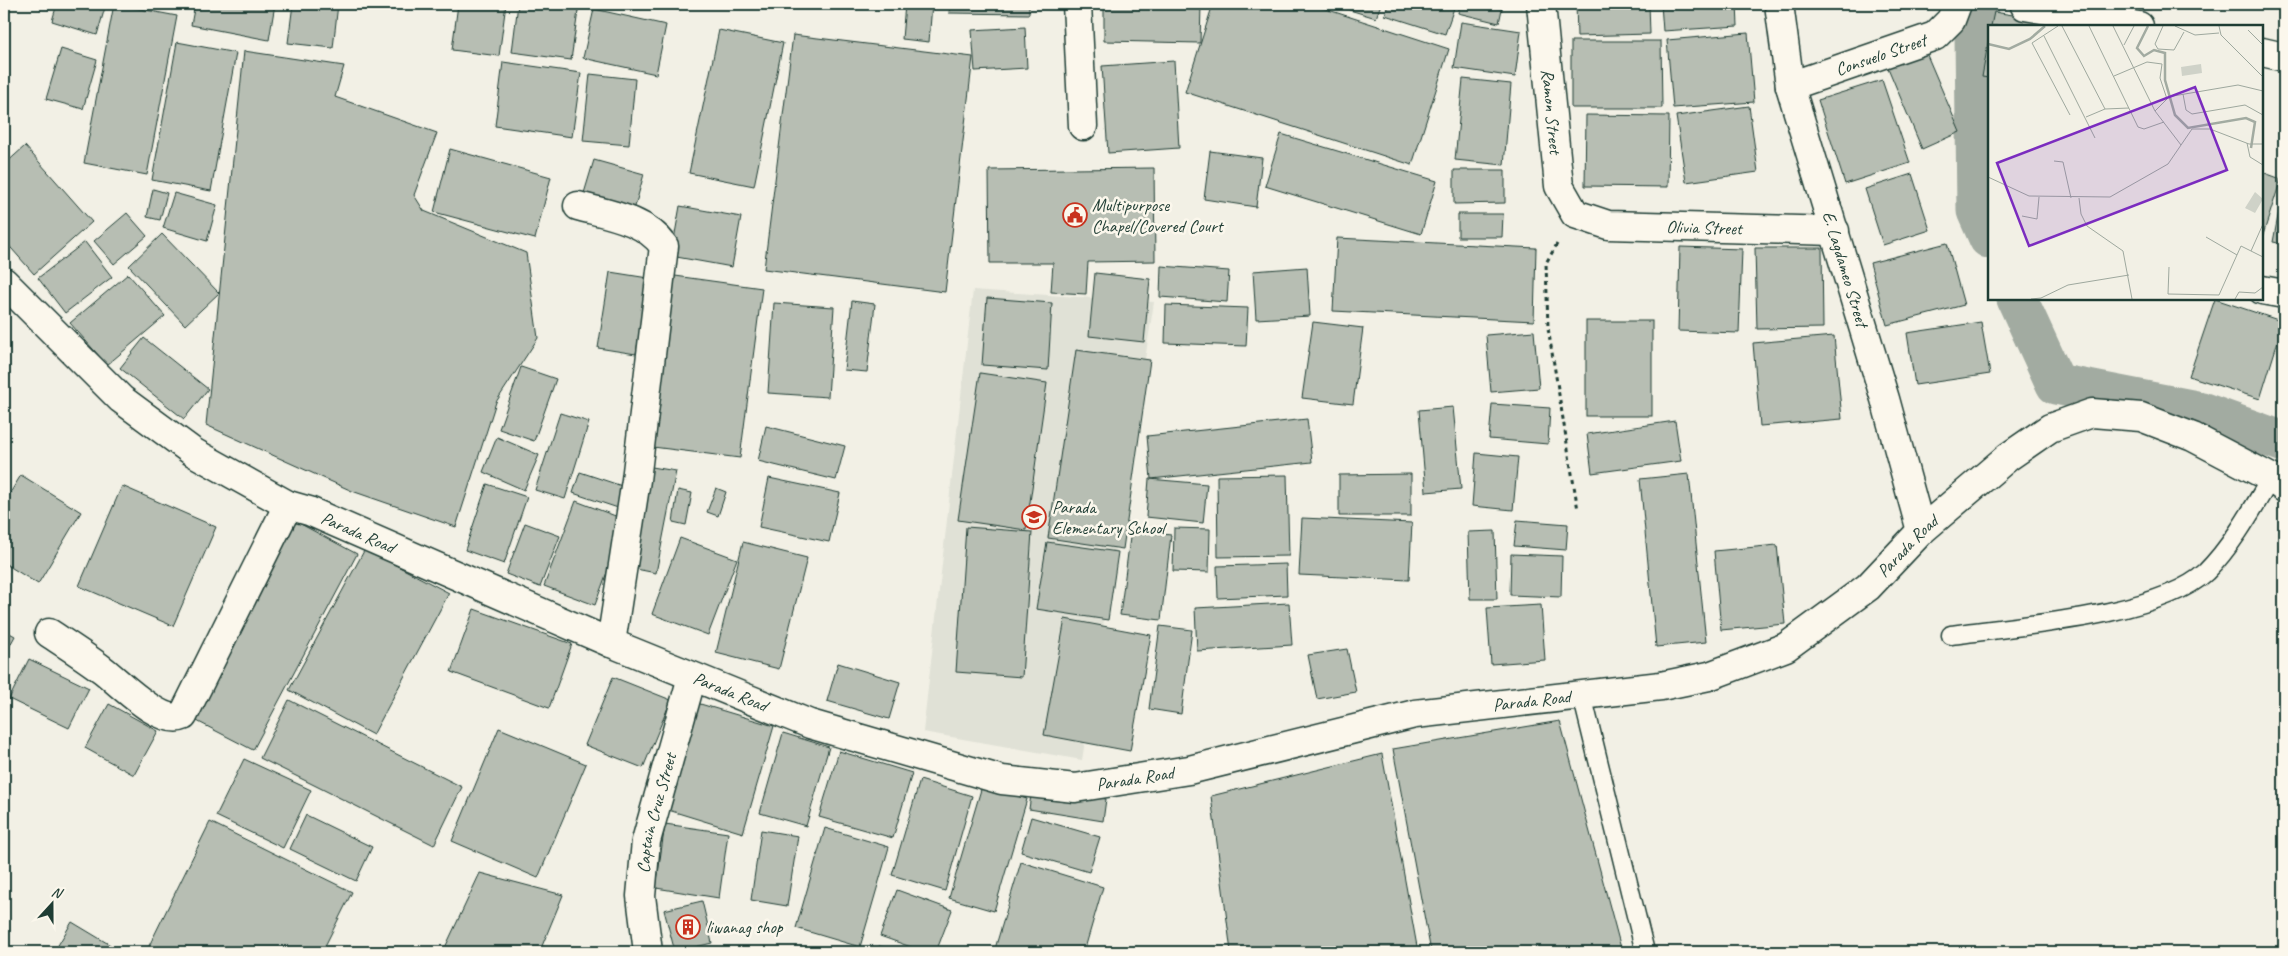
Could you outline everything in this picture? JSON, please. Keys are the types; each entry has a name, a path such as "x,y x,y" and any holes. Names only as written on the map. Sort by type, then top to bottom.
{"street":[{"path":"1077,4 1083,126"},
{"name":"Ramon Street","path":"1541,4 1559,186 1576,214"},
{"name":"E. Lagdameo Street","path":"1780,4 1790,86 1886,398 1921,531"},
{"name":"Consuelo Street","path":"1790,86 1935,36 1951,20 1957,4"},
{"path":"2025,6 2130,25"},
{"path":"2263,52 2284,57"},
{"path":"578,206 630,220 657,236 664,246 636,480 610,643"},
{"name":"Olivia Street","path":"1576,214 1608,224 1835,231"},
{"name":"Parada Road","path":"4,282 121,399 193,452 288,505 309,511 610,643 810,724 1002,780 1075,788 1189,770 1415,714 1661,686 1709,676 1786,647 1868,587 1921,531 2008,457 2050,428 2092,413 2141,417 2193,437 2277,483"},
{"path":"2263,290 2284,294"},
{"path":"49,633 102,670 146,705 169,716 178,718 183,716 288,505"},
{"name":"Captain Cruz Street","path":"648,952 641,896 646,842 692,677"}],"lane":[{"path":"1950,635 2105,612 2166,596 2186,587 2205,572 2277,483"},
{"path":"1582,695 1645,952"}],"path":[{"path":"1576,214 1546,263 1548,328 1578,510"}],"shaded area":[{"name":"Parada Elementary School","path":"973,290 1154,302 1082,760 923,732"}],"building":[{"path":"57,4 106,4 97,35 52,21"},
{"path":"114,4 177,16 147,175 84,163"},
{"path":"195,4 275,4 269,40 191,25"},
{"path":"293,4 338,4 333,48 288,43"},
{"path":"458,4 506,4 499,56 452,50"},
{"path":"518,4 579,4 571,60 512,52"},
{"path":"905,4 932,4 929,42 902,39"},
{"path":"950,4 1029,4 1029,14 949,13"},
{"path":"1104,4 1201,4 1200,43 1104,41"},
{"path":"1213,4 1310,4 1449,49 1412,165 1185,92"},
{"path":"1330,4 1381,4 1376,18"},
{"path":"1388,4 1455,5 1445,34 1385,15"},
{"path":"1460,4 1503,4 1499,23 1458,13"},
{"path":"1576,4 1649,4 1650,34 1577,36"},
{"path":"1661,4 1737,4 1738,26 1663,31"},
{"path":"594,9 666,25 656,74 583,58"},
{"path":"1994,12 2044,20 2043,25 1991,25"},
{"path":"1461,22 1521,31 1515,77 1454,68"},
{"path":"1025,27 1027,68 975,71 972,30"},
{"path":"719,30 783,43 754,186 689,173"},
{"path":"1748,33 1754,102 1673,108 1667,40"},
{"path":"793,35 973,57 945,292 764,269"},
{"path":"1571,41 1661,41 1662,108 1571,108"},
{"path":"177,42 236,53 211,191 152,180"},
{"path":"1988,44 1988,78 1982,77"},
{"path":"1924,48 1960,132 1922,149 1886,63"},
{"path":"61,49 97,60 83,109 46,99"},
{"path":"244,51 344,66 335,97 437,133 414,195 424,211 526,253 538,338 496,402 456,527 352,491 206,425"},
{"path":"1174,61 1179,148 1108,153 1102,66"},
{"path":"503,62 581,73 572,137 495,126"},
{"path":"590,74 635,79 629,145 583,141"},
{"path":"1463,79 1511,84 1504,165 1455,160"},
{"path":"1882,80 1910,163 1845,184 1818,100"},
{"path":"1749,106 1758,172 1686,182 1676,116"},
{"path":"1586,115 1669,116 1668,187 1585,186"},
{"path":"1281,134 1437,181 1421,234 1265,186"},
{"path":"25,146 92,222 34,274 4,240 4,165"},
{"path":"450,149 551,177 535,239 434,212"},
{"path":"1210,151 1262,158 1256,207 1204,199"},
{"path":"594,160 644,174 633,214 582,200"},
{"path":"1154,168 1155,261 1088,262 1086,294 1051,292 1053,263 990,263 989,170"},
{"path":"1454,170 1505,170 1505,203 1454,204"},
{"path":"2263,172 2281,179 2263,235"},
{"path":"1912,174 1930,230 1883,245 1865,189"},
{"path":"2284,185 2284,244 2273,242"},
{"path":"153,189 167,193 160,220 147,217"},
{"path":"174,193 217,205 207,241 163,228"},
{"path":"680,206 741,217 732,267 671,256"},
{"path":"127,213 147,236 114,264 94,241"},
{"path":"1458,214 1503,214 1502,237 1458,237"},
{"path":"162,234 219,293 185,325 129,266"},
{"path":"1337,238 1536,248 1534,321 1333,311"},
{"path":"85,242 112,277 65,313 38,278"},
{"path":"1947,243 1964,305 1887,325 1870,263"},
{"path":"1680,247 1742,249 1739,333 1678,331"},
{"path":"1755,248 1822,248 1823,328 1757,329"},
{"path":"1161,266 1229,271 1227,302 1160,297"},
{"path":"1307,267 1310,316 1256,319 1253,271"},
{"path":"610,272 648,278 636,354 598,348"},
{"path":"1095,273 1150,279 1144,342 1089,336"},
{"path":"128,274 165,316 107,365 70,323"},
{"path":"668,275 762,288 740,458 645,446"},
{"path":"987,298 1052,303 1048,370 982,365"},
{"path":"2215,300 2284,322 2260,399 2189,376"},
{"path":"852,301 875,304 867,372 844,370"},
{"path":"774,303 834,307 828,397 768,393"},
{"path":"1166,305 1248,308 1246,346 1165,343"},
{"path":"1586,321 1652,321 1652,416 1586,416"},
{"path":"1313,322 1363,328 1353,404 1302,398"},
{"path":"1981,322 1990,374 1915,385 1907,333"},
{"path":"1534,331 1539,388 1491,392 1486,335"},
{"path":"1834,336 1842,419 1760,426 1753,343"},
{"path":"144,338 208,389 184,419 120,368"},
{"path":"1076,350 1150,360 1123,549 1048,538"},
{"path":"521,367 556,379 534,441 499,429"},
{"path":"980,373 1047,383 1026,530 958,520"},
{"path":"1492,404 1550,408 1548,444 1489,439"},
{"path":"1453,407 1461,489 1426,492 1419,410"},
{"path":"560,413 589,422 565,499 535,490"},
{"path":"1307,419 1312,462 1151,479 1147,436"},
{"path":"1675,421 1681,461 1592,473 1587,434"},
{"path":"766,426 845,446 836,480 758,461"},
{"path":"497,437 539,455 524,490 483,472"},
{"path":"1476,453 1518,457 1513,510 1472,506"},
{"path":"646,466 676,471 656,573 626,567"},
{"path":"580,472 625,487 618,508 573,493"},
{"path":"1411,474 1411,516 1339,516 1339,475"},
{"path":"1689,474 1706,642 1656,647 1640,479"},
{"path":"21,475 81,512 38,584 4,563 4,503"},
{"path":"1287,475 1289,556 1218,557 1217,476"},
{"path":"769,478 840,493 829,542 759,527"},
{"path":"1149,479 1207,484 1203,523 1146,517"},
{"path":"487,484 527,497 504,564 465,550"},
{"path":"122,486 216,527 173,626 79,586"},
{"path":"716,488 726,492 718,516 707,512"},
{"path":"678,490 692,493 686,525 673,522"},
{"path":"576,501 626,520 595,605 544,586"},
{"path":"1302,518 1412,523 1409,580 1299,575"},
{"path":"1517,520 1568,524 1566,550 1514,546"},
{"path":"295,521 357,554 253,750 191,718"},
{"path":"525,523 560,536 540,587 506,574"},
{"path":"966,527 1032,532 1022,677 956,672"},
{"path":"1174,528 1210,529 1209,572 1173,571"},
{"path":"1131,530 1171,535 1161,620 1120,615"},
{"path":"1495,531 1497,599 1470,599 1468,532"},
{"path":"680,538 737,559 708,635 652,614"},
{"path":"743,542 807,558 779,669 716,653"},
{"path":"1047,542 1118,552 1108,620 1036,609"},
{"path":"1777,545 1785,624 1721,630 1714,551"},
{"path":"365,549 449,593 373,735 289,690"},
{"path":"1511,554 1562,556 1561,597 1510,595"},
{"path":"1286,564 1287,595 1218,598 1217,566"},
{"path":"1289,603 1292,645 1197,651 1195,608"},
{"path":"1541,605 1545,660 1491,664 1487,608"},
{"path":"474,609 572,644 549,708 451,672"},
{"path":"1065,619 1151,635 1130,751 1044,735"},
{"path":"1160,626 1192,630 1181,714 1149,709"},
{"path":"4,630 15,636 4,656"},
{"path":"1347,649 1356,692 1317,699 1308,655"},
{"path":"29,659 89,688 69,728 9,699"},
{"path":"838,663 900,682 889,719 827,701"},
{"path":"613,677 671,700 643,768 585,745"},
{"path":"289,700 462,787 434,845 260,758"},
{"path":"697,703 774,726 743,833 665,809"},
{"path":"109,704 158,731 134,775 85,748"},
{"path":"1560,721 1622,952 1431,952 1393,749"},
{"path":"499,728 586,764 538,878 452,841"},
{"path":"783,733 829,747 806,826 760,813"},
{"path":"839,751 912,773 893,838 819,817"},
{"path":"1382,754 1418,952 1231,952 1211,796"},
{"path":"244,759 311,790 283,848 216,816"},
{"path":"920,780 972,796 945,891 892,875"},
{"path":"982,786 1027,799 994,911 949,898"},
{"path":"1032,788 1106,799 1103,821 1029,809"},
{"path":"306,815 372,847 356,881 290,849"},
{"path":"1031,817 1100,837 1089,872 1021,852"},
{"path":"210,822 352,892 322,952 146,952"},
{"path":"665,824 728,833 719,898 656,888"},
{"path":"825,828 889,847 860,947 796,928"},
{"path":"761,830 798,836 787,906 751,900"},
{"path":"1021,862 1103,887 1084,952 994,952"},
{"path":"480,873 563,895 542,946 557,952 443,952"},
{"path":"897,890 952,910 936,952 925,952 880,936"},
{"name":"liwanag shop","path":"702,901 712,943 675,952 664,910"},
{"path":"72,922 122,952 54,952"},
{"path":"879,946 902,952 877,952"},
{"path":"713,948 716,952 703,952"}],"waterway":[{"path":"1979,4 1975,35 1977,211 1988,236"},
{"path":"2017,300 2056,384 2201,412 2284,442"}],"place":[{"name":"Multipurpose Chapel/Covered Court","path":"1075,215"},
{"name":"Parada Elementary School","path":"1034,517"},
{"name":"liwanag shop","path":"688,927"}]}
